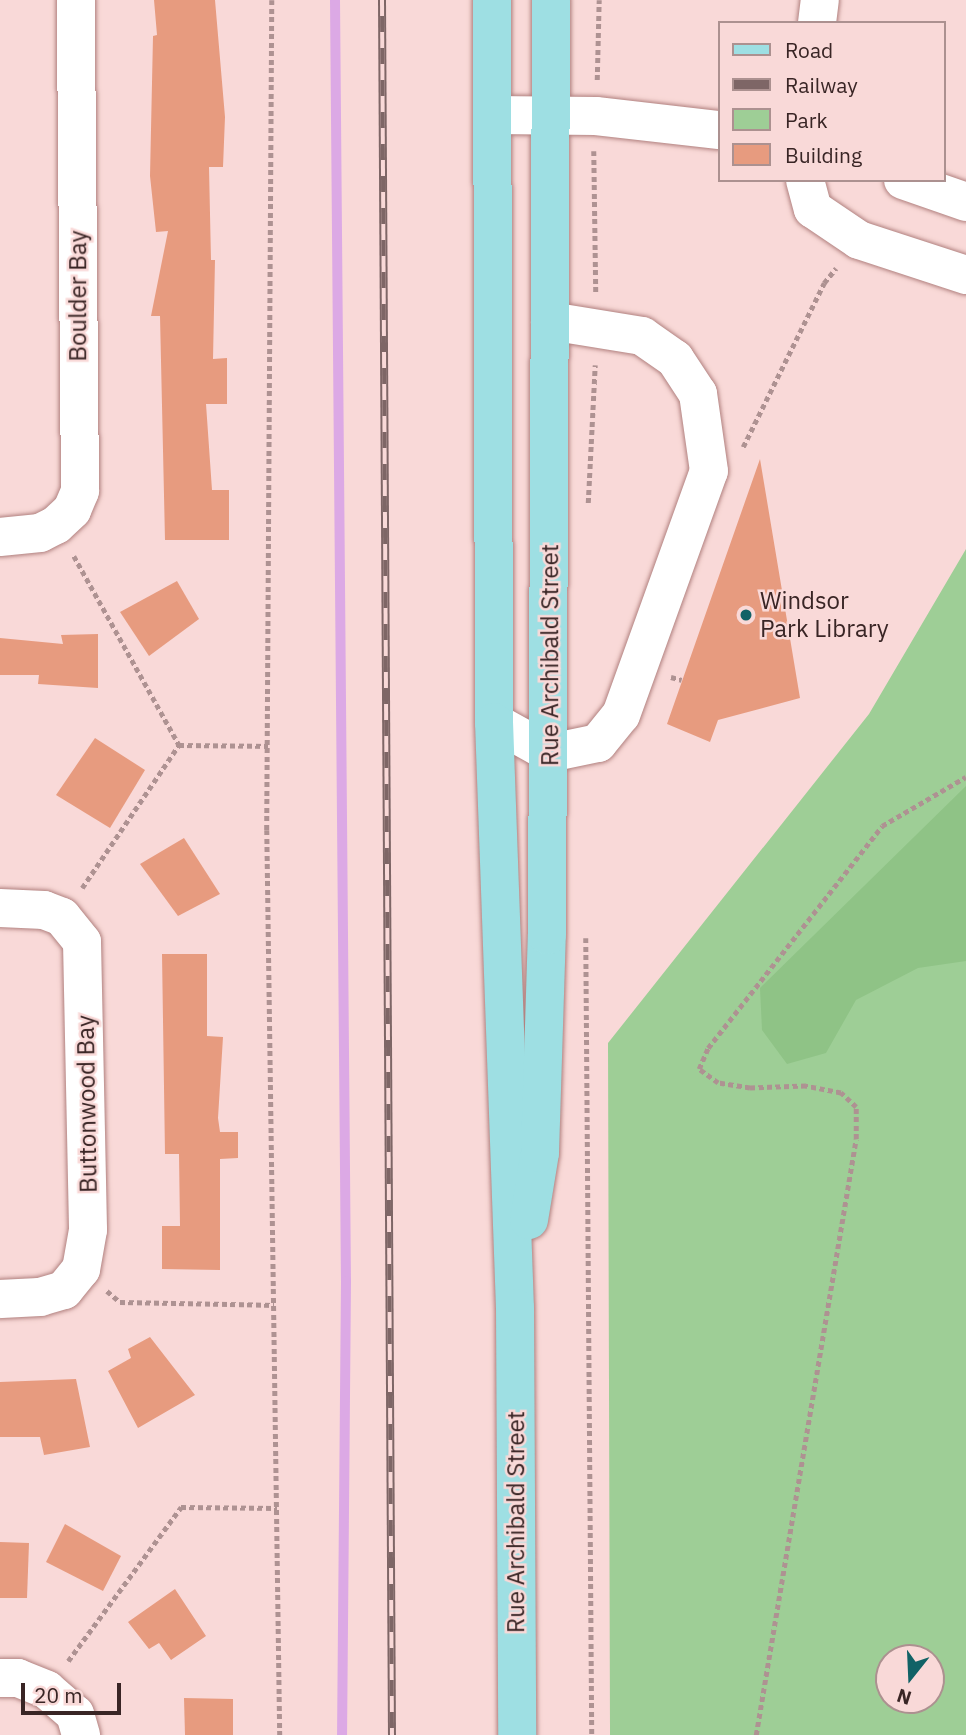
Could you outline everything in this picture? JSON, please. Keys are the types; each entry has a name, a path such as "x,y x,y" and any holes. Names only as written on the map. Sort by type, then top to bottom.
{"main road":[{"name":"Rue Archibald Street","path":"492,0 494,722 515,1308 517,1735"},
{"name":"Rue Archibald Street","path":"515,1308 540,1153 550,753 551,0"}],"street":[{"name":"Boulder Bay","path":"56,524 72,510 80,491 76,0"},
{"path":"817,21 820,0"},
{"path":"492,115 596,116 718,130"},
{"path":"806,182 813,209 859,240 966,275"},
{"path":"909,182 966,202"},
{"path":"494,722 550,753 598,743 621,715 709,471 698,394 675,359 642,336 550,321"},
{"path":"0,537 40,533 56,524"},
{"path":"0,908 44,910 62,917"},
{"name":"Buttonwood Bay","path":"62,917 82,942 86,971 88,1230 81,1269"},
{"path":"0,1298 40,1297 64,1290 81,1269"},
{"path":"0,1678 18,1678 47,1690 75,1714 80,1735"}],"path":[{"path":"272,0 268,746 280,1735"},
{"path":"587,512 597,330 596,116 599,0"},
{"path":"743,447 824,283"},
{"path":"56,524 179,745"},
{"path":"179,745 268,746"},
{"path":"62,917 179,745"},
{"path":"756,1735 856,1139 856,1107 841,1093 806,1086 750,1088 718,1083 699,1069 708,1048 882,826 966,777"},
{"path":"586,930 592,1735"},
{"path":"81,1269 120,1302 274,1305"},
{"path":"47,1690 181,1507 276,1508"}],"green space":[{"path":"966,549 966,1735 610,1735 608,1043 869,714"},
{"path":"966,786 966,961 918,968 856,1000 826,1053 787,1064 762,1030 760,988"}],"building":[{"path":"154,0 215,0 225,117 223,167 209,167 211,260 215,260 213,359 227,358 227,404 206,404 212,490 229,490 229,540 165,540 160,316 151,316 168,231 156,232 150,176 153,36 157,35"},
{"name":"Windsor Park Library","path":"760,459 800,698 718,720 710,742 667,724"},
{"path":"177,581 199,619 149,656 120,612"},
{"path":"98,634 98,688 38,684 39,675 0,675 0,638 63,644 61,635"},
{"path":"95,738 145,770 110,828 56,795"},
{"path":"184,838 220,894 178,916 140,864"},
{"path":"162,954 207,954 207,1036 223,1037 218,1118 220,1132 238,1132 238,1158 220,1159 220,1270 162,1269 162,1226 180,1226 179,1154 165,1154"},
{"path":"150,1337 195,1395 138,1428 108,1371 131,1358 128,1349"},
{"path":"76,1379 90,1447 44,1455 40,1437 0,1437 0,1382"},
{"path":"65,1524 121,1556 103,1591 46,1562"},
{"path":"0,1542 29,1543 27,1598 0,1598"},
{"path":"175,1589 206,1636 171,1660 159,1643 149,1649 128,1622"},
{"path":"184,1698 233,1699 233,1735 185,1735"}],"waterway":[{"path":"335,0 346,1281 342,1735"}],"railway":[{"path":"382,0 392,1735"}],"place":[{"name":"Windsor Park Library","path":"746,615"}]}
